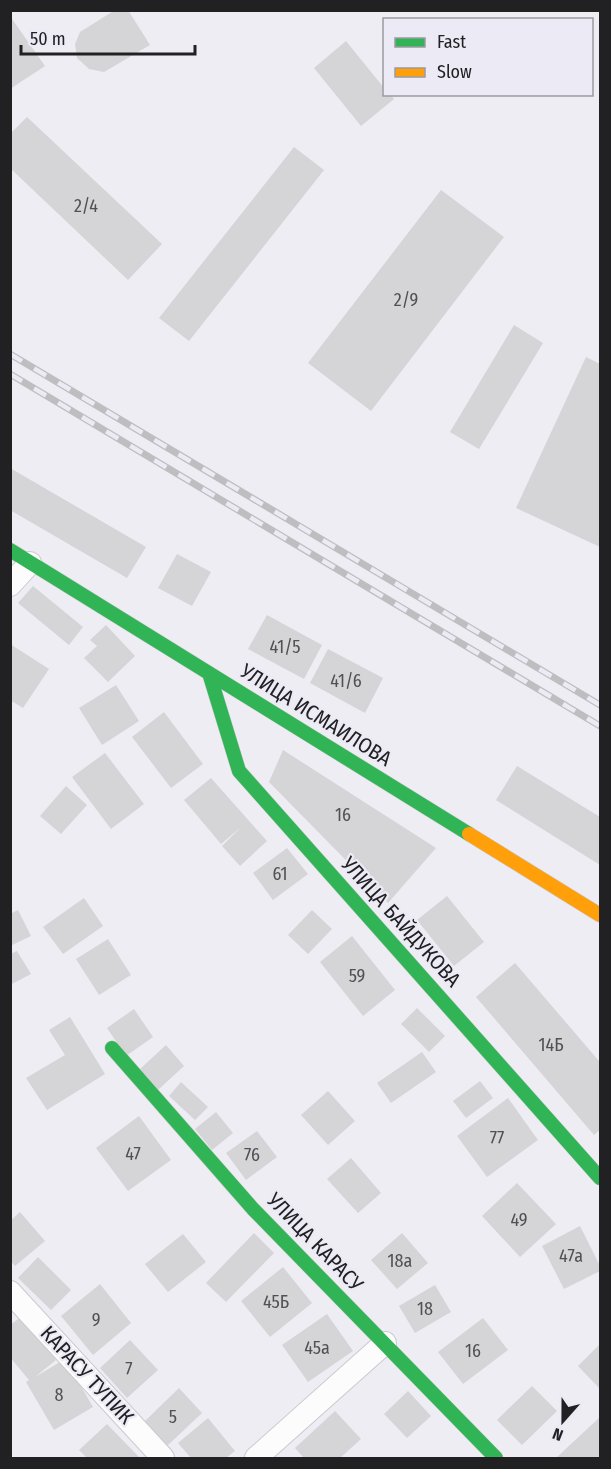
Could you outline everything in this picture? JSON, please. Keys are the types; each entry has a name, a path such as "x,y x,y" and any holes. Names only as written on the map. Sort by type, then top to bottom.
{"street":[{"name":"УЛИЦА ИСМАИЛОВА","path":"10,550 600,915"},
{"path":"10,585 30,563"},
{"name":"УЛИЦА БАЙДУКОВА","path":"209,673 239,771 600,1178"},
{"name":"УЛИЦА КАРАСУ","path":"112,1048 253,1209 496,1458"},
{"name":"КАРАСУ ТУПИК","path":"10,1292 163,1458"},
{"path":"256,1458 385,1343"}],"building":[{"path":"115,10 128,10 150,45 104,72 89,69 77,58 75,44 80,32"},
{"path":"10,16 45,66 10,89"},
{"path":"346,41 383,87 383,96 392,96 394,99 361,126 314,68"},
{"path":"27,117 162,244 128,280 10,168 10,134"},
{"path":"294,147 324,170 189,341 159,318"},
{"path":"441,190 504,237 371,411 308,363"},
{"path":"514,325 543,343 479,449 450,432"},
{"path":"586,357 600,364 600,547 516,508"},
{"path":"10,468 146,547 127,578 10,510"},
{"path":"177,554 211,572 192,606 158,588"},
{"path":"33,586 83,627 69,645 18,603"},
{"path":"267,615 322,645 304,679 248,649"},
{"path":"106,625 135,656 108,682 84,658 97,646 90,640"},
{"path":"10,644 49,669 23,708 10,700"},
{"path":"328,649 383,678 365,713 310,683"},
{"path":"116,685 139,721 102,745 79,708"},
{"path":"164,712 203,764 171,788 132,737"},
{"path":"283,750 436,848 388,903 269,782"},
{"path":"105,753 144,804 111,829 72,777"},
{"path":"517,766 600,817 600,865 496,800"},
{"path":"211,778 267,841 240,866 222,846 241,827 221,844 184,800"},
{"path":"66,786 87,805 61,834 40,816"},
{"path":"287,848 308,874 273,900 253,873"},
{"path":"447,896 484,942 454,966 417,920"},
{"path":"84,898 103,926 63,954 43,927"},
{"path":"18,910 31,936 10,946 10,914"},
{"path":"312,910 332,929 308,954 288,935"},
{"path":"352,936 395,990 363,1016 320,962"},
{"path":"108,939 131,975 99,995 76,959"},
{"path":"17,951 31,974 10,985 10,954"},
{"path":"515,963 599,1061 600,1059 600,1130 594,1135 476,997"},
{"path":"417,1008 445,1036 429,1052 401,1024"},
{"path":"134,1009 153,1037 126,1056 107,1028"},
{"path":"70,1017 105,1074 47,1110 26,1078 65,1055 49,1030"},
{"path":"166,1045 184,1066 158,1090 140,1069"},
{"path":"422,1052 436,1072 391,1103 377,1083"},
{"path":"480,1081 493,1098 466,1118 453,1101"},
{"path":"181,1082 208,1107 195,1120 169,1096"},
{"path":"328,1091 355,1121 328,1145 301,1115"},
{"path":"508,1098 538,1140 487,1177 457,1136"},
{"path":"216,1112 233,1133 212,1150 195,1129"},
{"path":"139,1116 171,1160 128,1191 96,1148"},
{"path":"257,1131 277,1157 246,1180 226,1153"},
{"path":"351,1158 381,1193 358,1213 327,1179"},
{"path":"517,1183 556,1224 520,1257 482,1216"},
{"path":"20,1212 45,1241 15,1266 10,1260 10,1221"},
{"path":"580,1226 600,1266 600,1271 564,1289 542,1246"},
{"path":"254,1233 274,1253 226,1302 206,1283"},
{"path":"402,1233 428,1263 397,1289 371,1260"},
{"path":"183,1234 206,1262 168,1292 145,1264"},
{"path":"38,1257 71,1290 51,1310 18,1278"},
{"path":"283,1267 312,1303 270,1337 241,1301"},
{"path":"100,1284 131,1323 93,1355 61,1316"},
{"path":"435,1285 451,1312 415,1333 399,1306"},
{"path":"327,1314 353,1351 308,1382 282,1345"},
{"path":"21,1317 56,1360 35,1377 65,1359 93,1407 54,1430 26,1382 29,1380 10,1357 10,1325"},
{"path":"483,1318 508,1350 463,1384 438,1352"},
{"path":"130,1340 158,1370 127,1398 100,1368"},
{"path":"600,1344 600,1389 578,1366"},
{"path":"532,1386 557,1411 522,1445 497,1420"},
{"path":"179,1388 202,1413 167,1446 144,1422"},
{"path":"408,1391 431,1416 407,1438 384,1414"},
{"path":"335,1411 361,1439 340,1458 304,1458 295,1448"},
{"path":"600,1417 600,1458 556,1458"},
{"path":"208,1418 235,1451 226,1458 191,1458 178,1443"},
{"path":"107,1424 140,1458 87,1458 79,1450"}],"railway":[{"path":"10,354 600,705"},
{"path":"10,374 600,726"}],"traffic: fast":[{"path":"10,550 469,834"},
{"path":"209,673 239,771 600,1178"},
{"path":"112,1048 253,1209 496,1458"}],"traffic: slow":[{"path":"469,834 600,915"}]}
